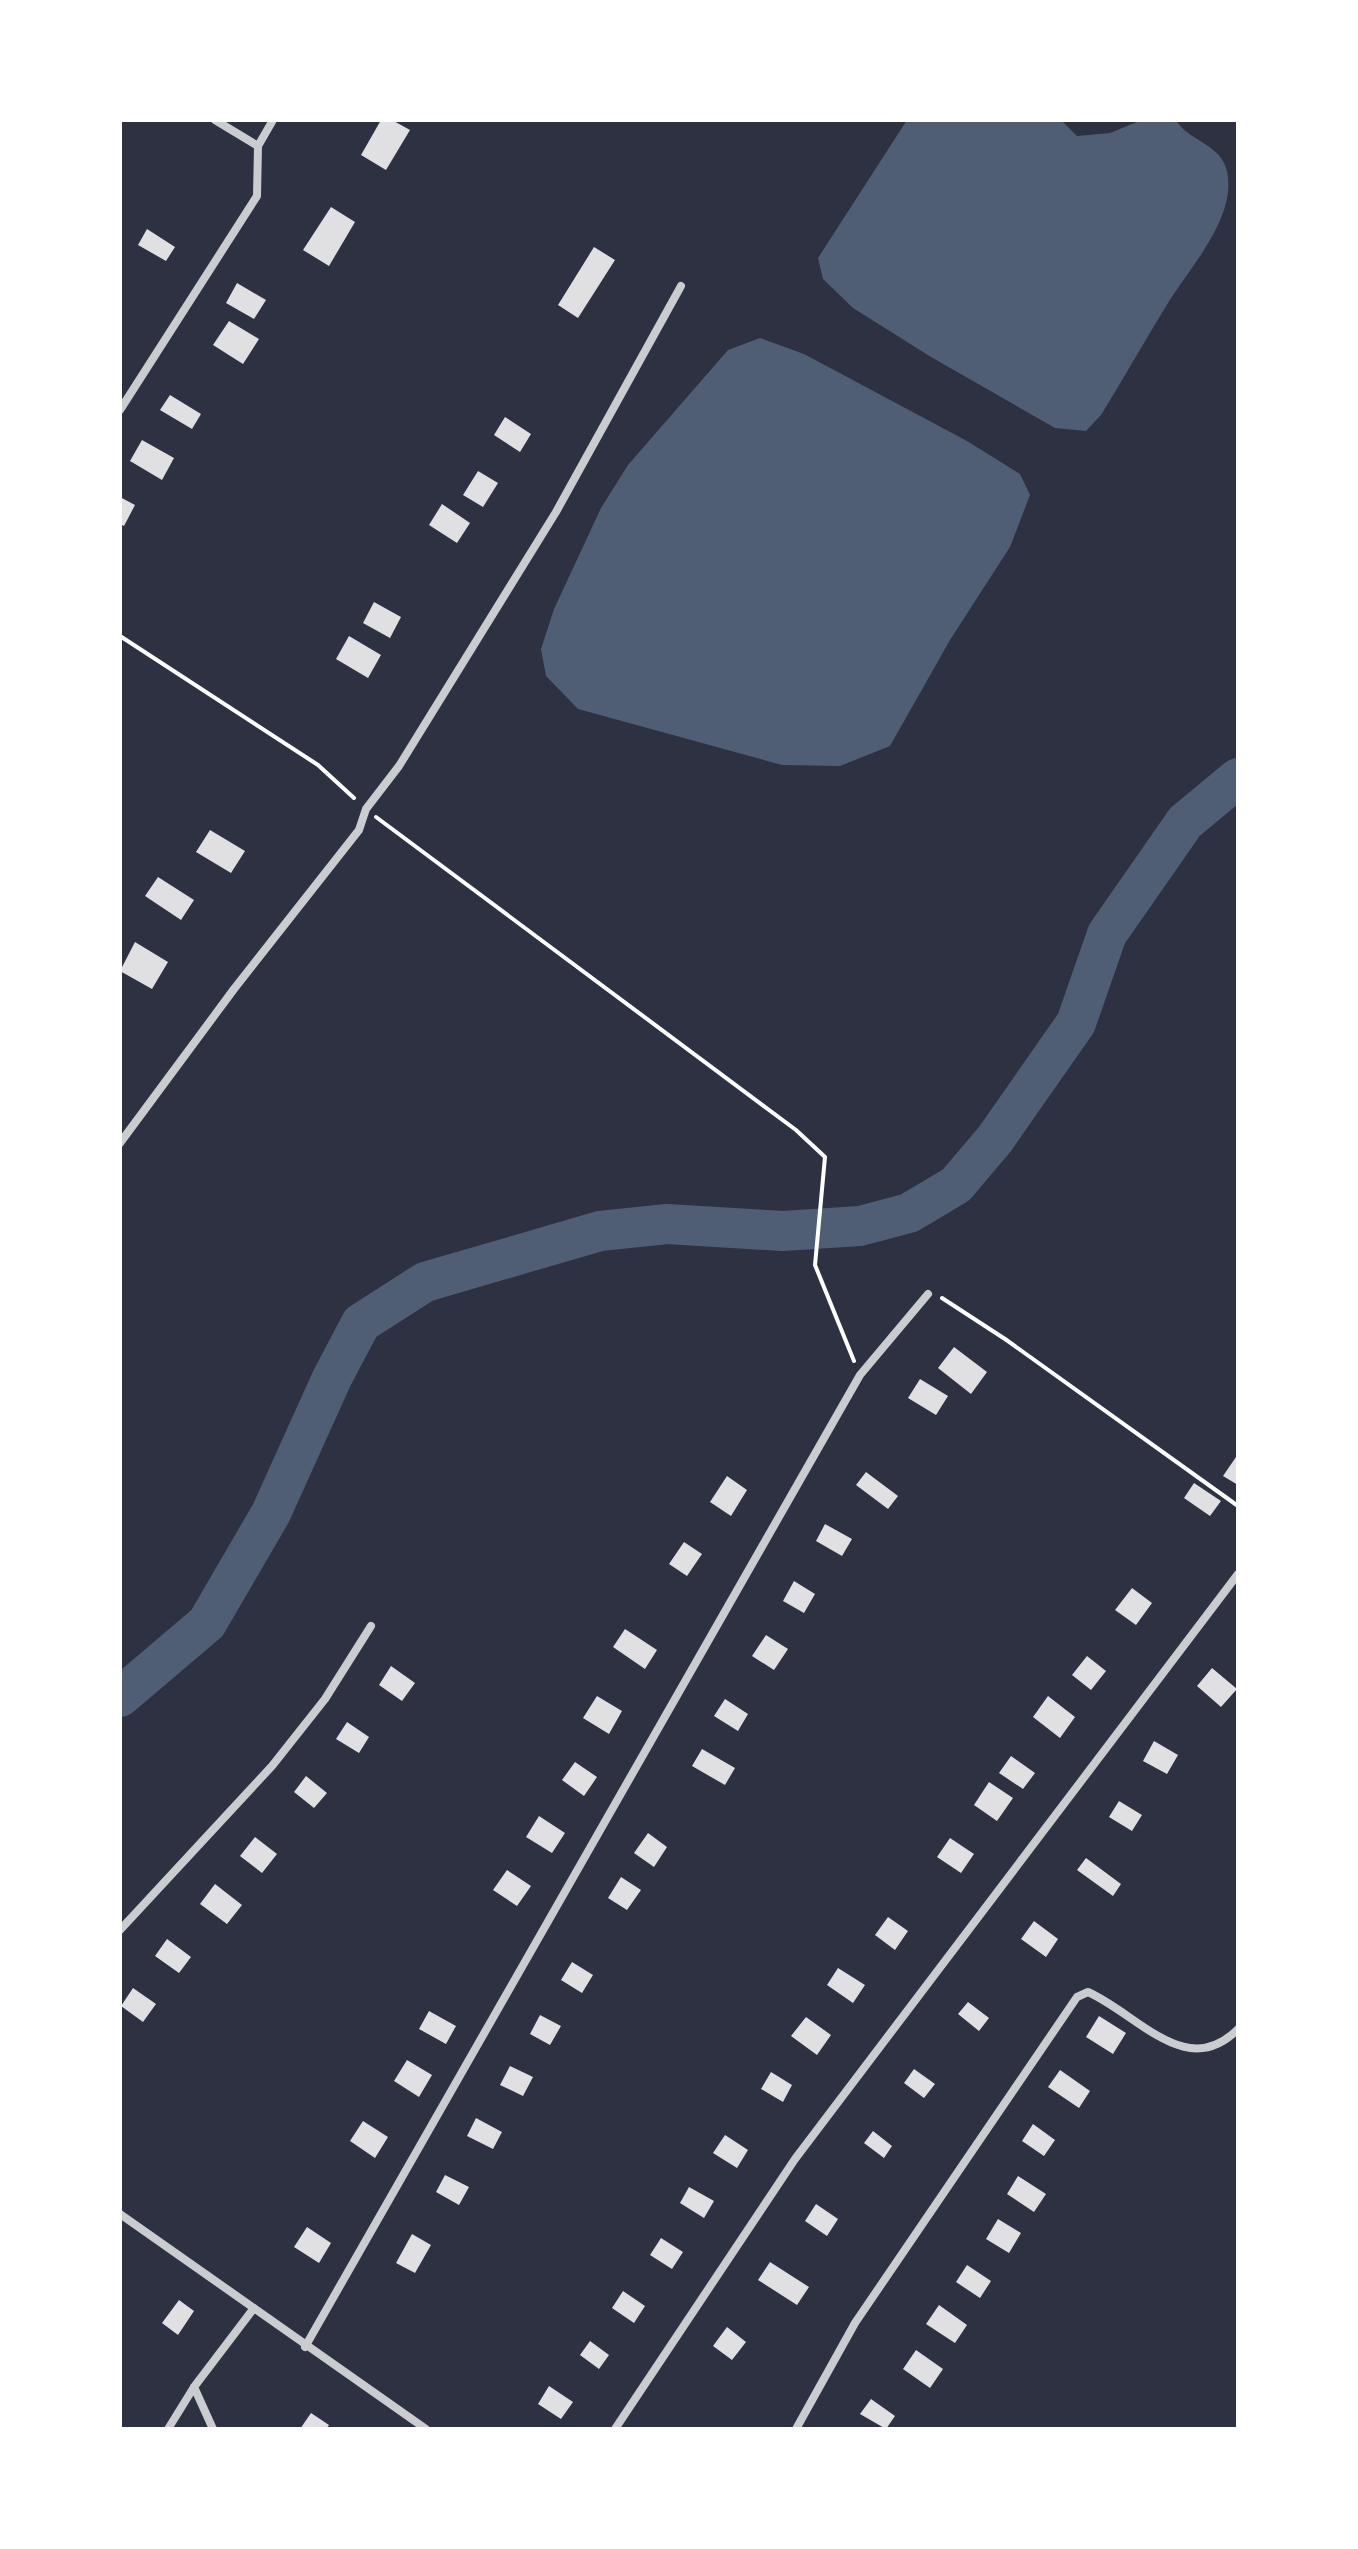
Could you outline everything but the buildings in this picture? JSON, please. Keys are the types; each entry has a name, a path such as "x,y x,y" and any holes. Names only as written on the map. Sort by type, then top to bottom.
{"street":[{"path":"215,120 258,146"},
{"path":"120,410 257,196 258,146 273,120"},
{"path":"120,1143 234,989 323,880 359,830 366,809 399,766 556,512 681,286"},
{"path":"305,2347 860,1375 928,1294"},
{"path":"615,2429 795,2159 1238,1574"},
{"path":"120,1930 272,1766 325,1699 371,1626"},
{"path":"796,2429 855,2323 1077,1997 1088,1992 1105,2000 1183,2050 1210,2050 1238,2029"},
{"path":"120,2214 305,2347 426,2429"},
{"path":"168,2429 194,2387 254,2308"},
{"path":"194,2387 213,2429"}],"path":[{"path":"120,636 192,686 318,765 366,809 796,1130 825,1157 815,1265 860,1375"},
{"path":"928,1294 961,1309 1238,1506"}],"water":[{"path":"907,120 1061,120 1077,136 1110,133 1142,120 1176,120 1224,162 1228,189 1219,224 1101,415 1086,431 1055,428 931,357 853,308 823,279 818,258"},
{"path":"760,338 804,354 967,441 1020,474 1030,495 1010,547 950,640 890,746 840,766 782,765 578,709 546,676 541,649 554,609 601,508 628,465 728,350"}],"waterway":[{"path":"120,1697 207,1623 271,1513 332,1378 361,1323 425,1282 600,1231 667,1224 783,1231 860,1226 909,1213 956,1185 995,1139 1076,1023 1107,934 1185,822 1238,778"}]}
